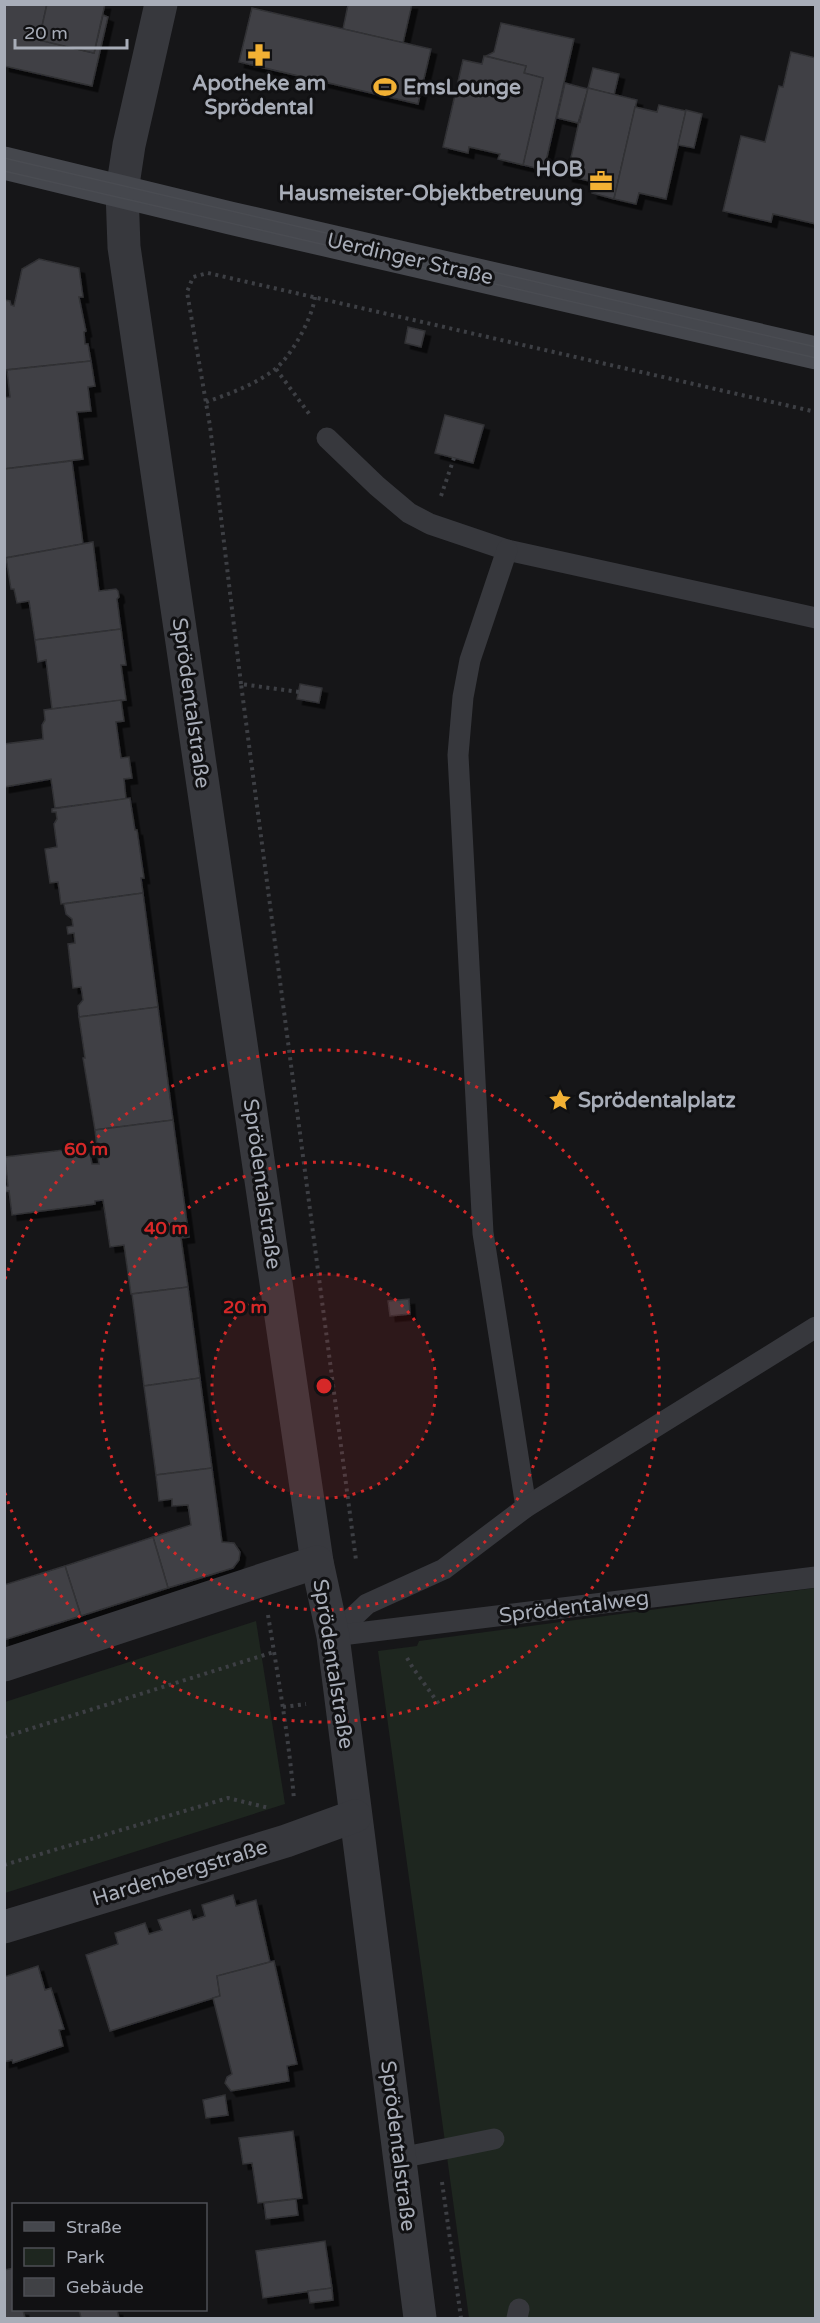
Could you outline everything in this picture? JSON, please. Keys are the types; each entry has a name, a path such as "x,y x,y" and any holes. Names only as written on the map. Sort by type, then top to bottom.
{"main road":[{"name":"Uerdinger Straße","path":"4,163 816,353"}],"street":[{"name":"Sprödentalstraße","path":"160,4 129,145 122,191 124,248 317,1562 333,1636 420,2319"},
{"path":"4,1665 317,1562"},
{"name":"Hardenbergstraße","path":"4,1927 286,1841 355,1816"}],"lane":[{"path":"327,438 377,486 409,513 430,525 507,550 816,618"},
{"path":"507,550 470,660 463,697 458,755 483,1233 526,1507"},
{"path":"333,1636 367,1604 444,1569 526,1507 816,1327"},
{"name":"Sprödentalweg","path":"333,1636 816,1577"},
{"path":"400,2158 494,2139"}],"path":[{"path":"362,1609 206,402 187,292 193,277 208,273 816,412"},
{"path":"206,402 230,394 276,369 301,334 314,308 315,297"},
{"path":"276,369 327,438"},
{"path":"442,491 454,458"},
{"path":"241,684 299,692"},
{"path":"262,1580 287,1728 287,1753 294,1783 294,1803"},
{"path":"380,1630 391,1632 400,1640 413,1668 441,1707"},
{"path":"4,1737 274,1652"},
{"path":"4,1865 228,1798 273,1808"}],"shaded area":[{"path":"4,2279 12,2311 112,2311 114,2318 5,2318"}],"green space":[{"path":"815,1588 815,2318 469,2318 378,1651 417,1646 419,1641"},
{"path":"256,1621 285,1804 5,1893 5,1702"}],"building":[{"path":"4,4 47,4 39,40 94,53 103,15 108,17 92,86 4,66"},
{"path":"47,4 105,4 94,53 39,40"},
{"path":"346,4 412,4 403,43 343,29 348,5"},
{"path":"252,8 431,49 418,104 239,62"},
{"path":"501,23 574,39 544,170 523,165 543,78 524,73 526,66 486,56 494,52"},
{"path":"791,52 816,58 816,224 773,214 771,222 723,211 741,136 765,142 779,86 783,87"},
{"path":"484,56 526,66 524,73 543,78 523,165 498,159 500,154 469,147 468,153 443,147 463,60 482,64"},
{"path":"593,68 619,74 614,95 588,88"},
{"path":"565,83 588,89 578,123 557,118"},
{"path":"588,88 637,100 614,199 592,193 594,182 567,176"},
{"path":"659,105 686,111 666,199 639,193 636,204 614,199 635,107 657,112"},
{"path":"686,110 702,114 694,148 678,145"},
{"path":"39,259 79,268 83,297 79,297 86,331 84,332 85,344 88,344 91,361 4,370 4,300 10,301 14,306 22,269"},
{"path":"408,327 425,331 421,347 405,343"},
{"path":"91,361 95,386 88,387 91,411 77,412 83,459 4,469 4,398 10,397 7,370"},
{"path":"445,415 484,425 473,463 435,453"},
{"path":"72,461 83,544 4,558 4,469"},
{"path":"93,542 99,591 116,589 118,591 121,629 35,640 29,601 17,603 14,589 11,589 6,558"},
{"path":"121,629 126,665 121,665 126,700 52,709 46,660 38,662 35,640"},
{"path":"300,684 322,688 319,703 297,699"},
{"path":"121,700 124,721 116,722 121,758 129,757 132,778 124,779 126,799 55,808 51,779 4,787 4,744 43,739 44,710"},
{"path":"130,798 144,878 141,878 143,893 61,904 58,882 50,883 45,849 57,847 54,824 57,819 56,812 52,812 52,809"},
{"path":"143,893 158,1007 79,1017 78,1006 83,1000 81,987 73,988 68,944 75,943 74,933 68,934 67,927 73,926 72,919 66,914 64,904"},
{"path":"158,1007 173,1120 95,1130 79,1017"},
{"path":"173,1120 189,1237 181,1238 188,1287 131,1294 124,1245 110,1247 103,1200 95,1201 95,1204 12,1215 9,1191 4,1192 4,1187 8,1186 5,1157 72,1149 73,1155 90,1153 92,1164 99,1164 95,1130"},
{"path":"188,1287 200,1378 144,1386 132,1294"},
{"path":"409,1299 410,1314 390,1316 388,1301"},
{"path":"200,1378 212,1468 156,1475 144,1386"},
{"path":"212,1468 222,1542 234,1543 240,1552 239,1560 233,1568 168,1588 153,1537 191,1525 188,1505 172,1506 172,1499 159,1501 156,1475"},
{"path":"153,1537 168,1588 81,1616 65,1566"},
{"path":"65,1566 81,1616 4,1640 4,1585"},
{"path":"233,1895 236,1906 256,1900 270,1962 217,1976 220,1996 110,2031 86,1955 118,1944 115,1933 145,1923 149,1934 162,1930 158,1920 190,1910 193,1920 205,1916 202,1905"},
{"path":"274,1961 297,2064 287,2066 289,2081 231,2091 225,2083 227,2077 232,2074 213,1998 220,1996 217,1976"},
{"path":"38,1966 45,1990 51,1988 64,2029 59,2030 63,2046 13,2063 12,2060 4,2062 4,1977"},
{"path":"225,2095 228,2115 206,2118 203,2100"},
{"path":"293,2131 302,2198 258,2203 252,2163 243,2164 239,2138"},
{"path":"296,2199 298,2215 266,2219 264,2203"},
{"path":"325,2241 332,2288 263,2298 256,2251"},
{"path":"12,2268 12,2311 23,2311 25,2318 4,2318 4,2270"},
{"path":"332,2288 333,2300 310,2303 308,2291"},
{"path":"79,2311 117,2311 119,2318 81,2318"}],"tram line":[{"path":"4,158 816,347"},
{"path":"4,171 816,358"}],"place":[{"name":"Apotheke am Sprödental","path":"259,55"},
{"name":"EmsLounge","path":"385,87"},
{"name":"HOB Hausmeister-Objektbetreuung","path":"601,181"},
{"name":"Sprödentalplatz","path":"560,1100"}]}
